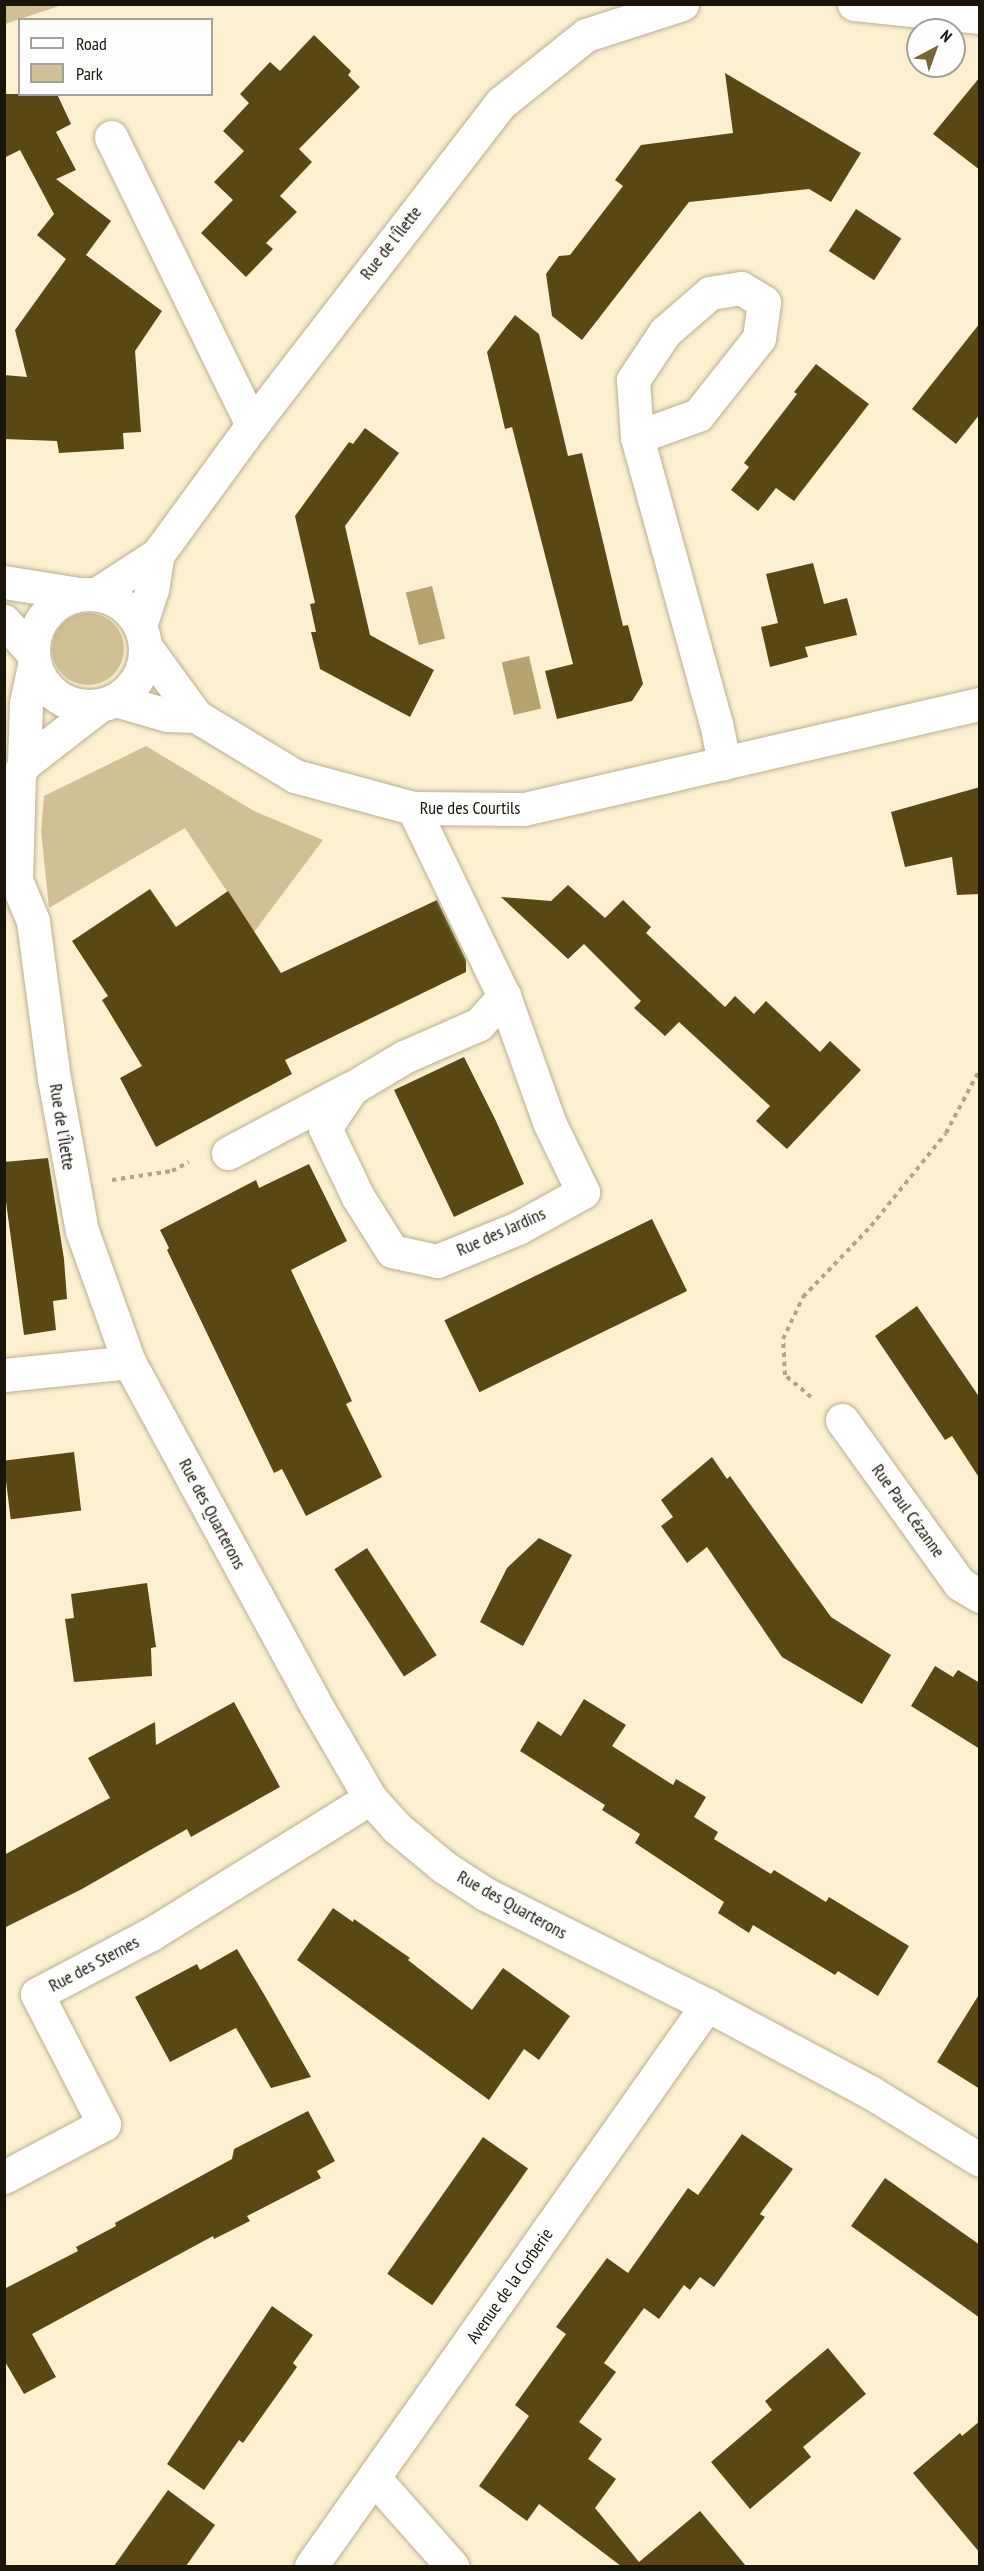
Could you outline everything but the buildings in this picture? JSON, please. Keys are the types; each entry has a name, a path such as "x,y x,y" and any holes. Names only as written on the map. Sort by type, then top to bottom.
{"street":[{"name":"Rue de l'Îlette","path":"89,593 158,554 252,425 501,103 586,35 682,4"},
{"path":"854,4 980,17"},
{"path":"111,137 252,425"},
{"path":"637,437 698,415 759,338 764,302 741,288 711,293 665,332 633,380 637,437 716,723 724,764"},
{"name":"Rue de l'Îlette","path":"143,636 158,554"},
{"path":"4,582 89,593 116,600 130,611 143,636 145,660 139,677 129,690 24,764"},
{"path":"33,658 36,627 47,611 62,600 89,593"},
{"path":"4,621 33,658 41,681 54,695 84,706 108,703"},
{"name":"Rue des Courtils","path":"143,636 196,717 295,776 413,808 524,809 980,704"},
{"name":"Rue de l'Îlette","path":"33,658 26,703 24,764 19,774 16,880 33,921 72,1186 82,1231 129,1362"},
{"name":"Rue des Courtils","path":"108,703 167,715 196,717"},
{"name":"Rue des Jardins","path":"352,1088 325,1128 358,1197 392,1251 437,1261 518,1228 584,1192 549,1122 504,996 413,808"},
{"name":"Rue des Jardins","path":"228,1153 352,1088 404,1057 479,1023 504,996"},
{"path":"4,1375 129,1362"},
{"name":"Rue des Quarterons","path":"129,1362 312,1700 370,1798 397,1828 444,1867 487,1895 707,2005 870,2092 980,2160"},
{"name":"Rue Paul Cézanne","path":"842,1420 960,1584 980,1596"},
{"name":"Rue des Sternes","path":"4,2177 104,2124 37,1994 151,1934 370,1798"},
{"name":"Avenue de la Corberie","path":"311,2566 707,2005"},
{"path":"374,2478 452,2566"}],"path":[{"path":"842,1420 794,1386 785,1375 783,1339 803,1297 871,1226 946,1133 980,1069"},
{"path":"72,1186 172,1171 212,1150 228,1153"}],"green space":[{"path":"5,4 62,4 18,18 5,24"},
{"path":"88,613 108,619 118,629 124,649 118,669 108,679 88,685 68,679 58,669 52,649 58,629 68,619"},
{"path":"146,746 254,811 323,840 254,932 185,828 49,908 41,831 44,796"}],"shaded area":[{"path":"432,586 445,638 419,645 406,593"},
{"path":"529,656 541,709 514,715 502,662"}]}
